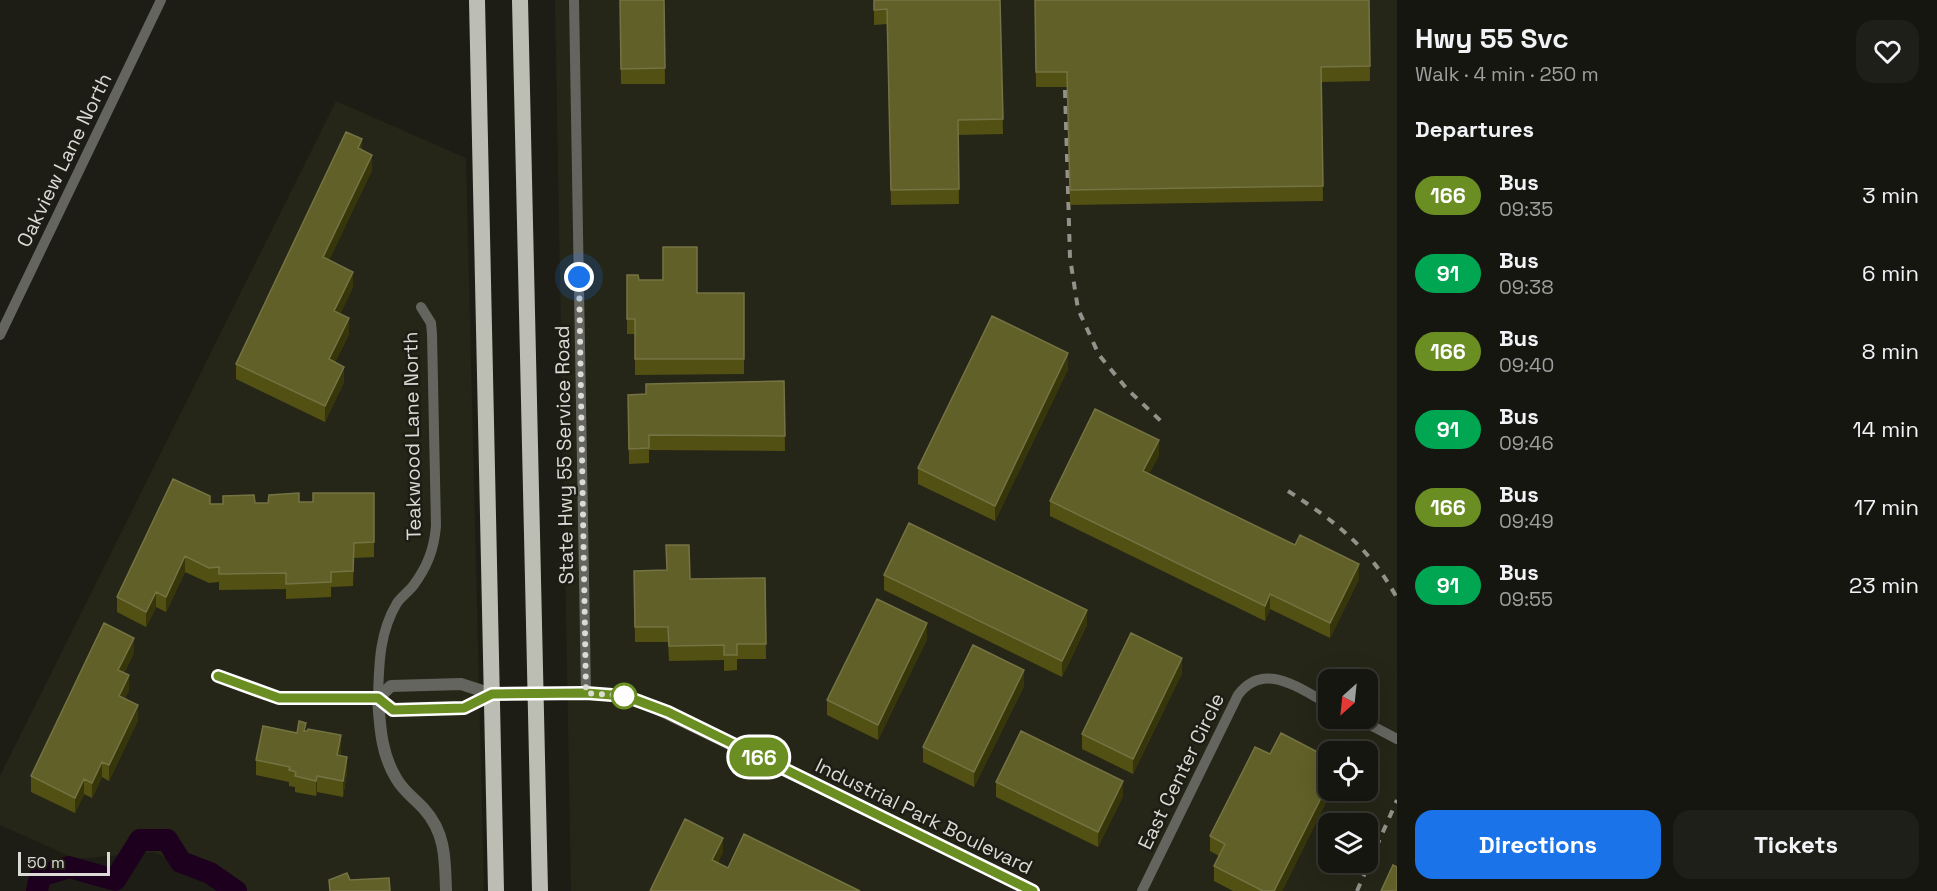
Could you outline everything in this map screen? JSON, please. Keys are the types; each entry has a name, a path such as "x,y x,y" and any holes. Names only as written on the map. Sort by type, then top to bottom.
{"highway":[{"path":"477,0 489,449 496,891"},
{"path":"520,0 540,891"}],"street":[{"name":"Oakview Lane North","path":"0,335 161,0"},
{"name":"State Hwy 55 Service Road","path":"574,0 586,693"},
{"name":"Teakwood Lane North","path":"421,307 431,323 434,548 425,568 398,602 388,622 381,643 378,698 381,743 391,769 397,780 423,807 439,830 446,858 446,891"},
{"name":"Industrial Park Boulevard","path":"218,676 279,698 378,698 393,710 464,708 492,694"},
{"name":"East Center Circle","path":"1142,891 1238,695 1246,685 1269,677 1283,681 1318,698"},
{"name":"Industrial Park Boulevard","path":"378,698 391,686 461,684 492,694 586,693 625,696 668,712 1033,891"},
{"path":"1378,729 1397,739"}],"shaded area":[{"path":"555,0 1397,0 1397,891 571,891"},
{"path":"336,101 466,158 484,891 228,891 154,852 76,859 0,825 0,776"}],"building":[{"path":"620,0 664,0 665,68 621,69"},
{"path":"874,0 1000,0 1003,119 958,120 959,189 891,190 887,9 874,10"},
{"path":"1035,0 1369,0 1370,66 1321,67 1323,186 1070,190 1067,72 1036,72"},
{"path":"346,132 362,139 358,148 372,155 323,257 353,272 334,311 349,318 329,359 344,367 325,406 236,364"},
{"path":"663,247 697,247 697,293 744,293 744,359 635,359 635,319 627,319 627,275 638,275 639,280 663,280"},
{"path":"992,316 1068,353 995,506 918,468"},
{"path":"784,381 785,436 649,435 649,448 629,449 628,395 646,394 646,384"},
{"path":"1095,409 1159,440 1143,471 1295,545 1300,535 1359,564 1330,623 1270,594 1265,606 1050,501"},
{"path":"173,479 210,496 210,504 223,504 223,496 254,495 255,503 268,503 269,495 299,493 299,502 313,502 313,493 374,493 374,542 354,543 353,571 331,572 331,582 286,584 286,573 219,574 219,567 209,568 185,556 166,597 156,592 146,612 117,597"},
{"path":"909,523 1087,610 1062,661 884,575"},
{"path":"666,545 689,545 690,579 765,578 766,644 737,644 737,655 724,655 724,645 669,646 668,627 635,627 634,571 667,570"},
{"path":"877,599 927,623 878,725 827,700"},
{"path":"104,623 134,638 118,670 129,675 119,696 138,705 109,765 102,762 92,783 84,779 75,798 31,776"},
{"path":"1131,633 1182,658 1133,759 1082,734"},
{"path":"973,645 1024,670 974,772 923,747"},
{"path":"299,721 306,723 304,731 308,729 341,735 337,755 347,757 343,781 317,776 316,781 295,776 296,772 289,770 290,767 256,760 263,726 297,733"},
{"path":"1021,731 1123,781 1098,832 996,782"},
{"path":"1281,733 1318,752 1319,801 1274,891 1263,891 1214,866 1225,844 1210,836 1255,747 1270,754"},
{"path":"685,819 723,838 712,860 728,868 744,834 860,891 650,891"},
{"path":"1393,865 1397,867 1397,891 1381,891"},
{"path":"347,873 350,880 389,878 390,891 330,891 329,880"}],"waterway":[{"path":"37,891 40,876 69,867 115,880 140,840 167,840 181,862 210,873 236,891"}],"railway":[{"path":"1065,90 1070,258 1078,309 1099,355 1127,389 1163,423"},
{"path":"1288,491 1350,537 1375,564 1397,598"},
{"path":"1357,891 1397,800"}],"bus line":[{"name":"166","path":"218,676 279,698 311,700 378,698 393,710 464,708 492,694 586,693 625,696 668,712 1033,891"}],"route":[{"path":"579,277 586,693 624,696"}]}
